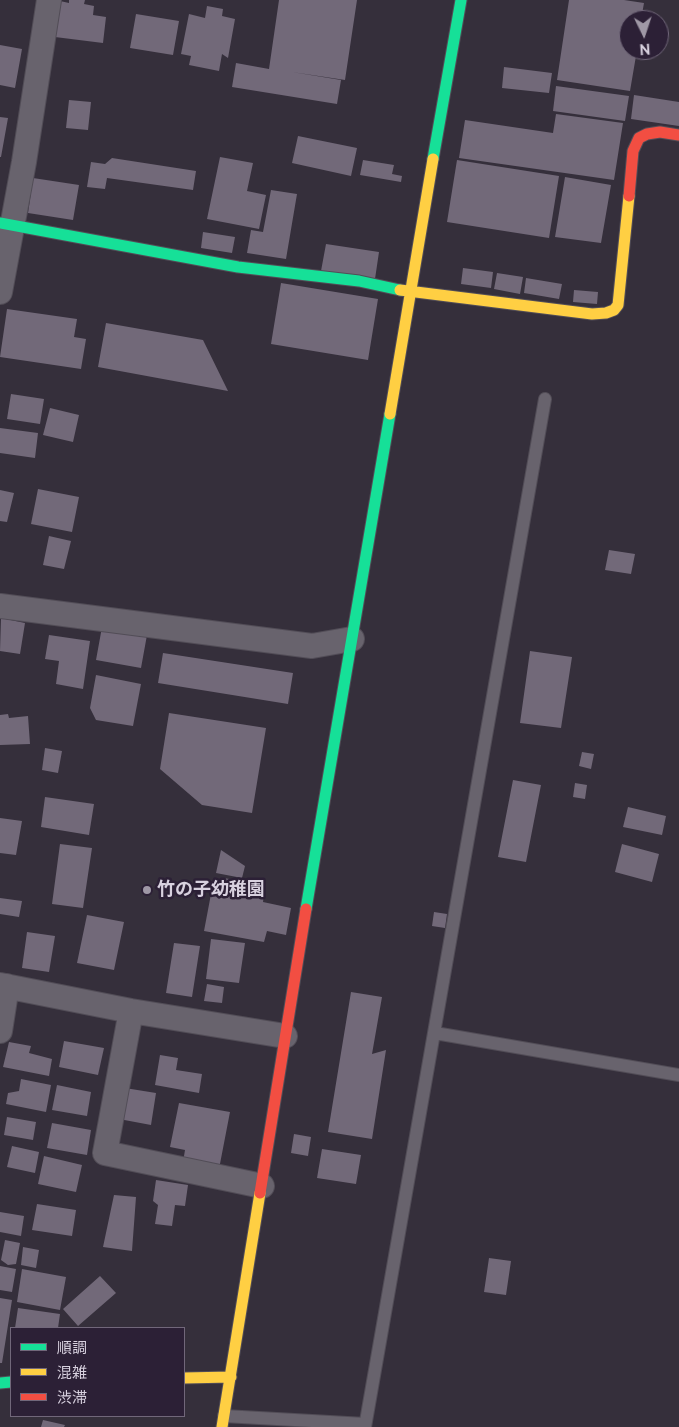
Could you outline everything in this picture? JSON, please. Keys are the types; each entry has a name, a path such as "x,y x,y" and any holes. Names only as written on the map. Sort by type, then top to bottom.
{"street":[{"path":"0,292 6,224 24,162 49,0"},
{"path":"223,1421 285,1036 461,0"},
{"path":"6,224 238,267 359,281 410,292 592,314 606,313 614,310 618,305 633,151 639,138 646,134 660,132 679,135"},
{"path":"0,606 312,646 352,639"},
{"path":"0,1031 4,986 131,1011 285,1036"},
{"path":"131,1011 105,1153 262,1186"},
{"path":"185,1378 231,1377"}],"lane":[{"path":"223,1421 365,1426 545,399"},
{"path":"435,1033 679,1075"}],"building":[{"path":"69,0 85,0 84,4 94,6 93,15 106,17 103,43 55,37 60,1 69,3"},
{"path":"279,0 357,0 345,80 292,72 341,80 337,104 232,87 236,63 269,69"},
{"path":"569,0 624,0 644,3 643,10 619,10 619,60 635,60 630,91 557,80"},
{"path":"207,6 223,9 222,16 235,19 228,58 222,54 219,71 189,65 191,56 181,54 189,14 205,18"},
{"path":"136,14 179,21 173,55 130,48"},
{"path":"0,45 22,49 15,88 0,85"},
{"path":"504,67 552,73 549,93 502,88"},
{"path":"556,86 629,96 625,121 553,111"},
{"path":"634,95 679,102 679,126 631,119"},
{"path":"69,100 91,102 88,130 66,128"},
{"path":"556,114 623,123 614,180 459,158 465,120 553,133"},
{"path":"0,117 8,118 1,157 0,157"},
{"path":"298,136 357,148 351,176 292,163"},
{"path":"220,157 253,163 247,191 266,195 259,229 207,219"},
{"path":"112,158 196,171 193,190 107,178 105,189 87,187 91,162 105,164"},
{"path":"363,160 394,165 392,174 402,176 401,182 360,175"},
{"path":"457,160 559,176 549,238 447,222"},
{"path":"565,177 611,185 601,243 555,237"},
{"path":"33,178 79,185 73,220 28,213"},
{"path":"271,190 297,194 286,259 247,253 251,230 263,232"},
{"path":"203,232 235,237 232,253 201,248"},
{"path":"326,244 379,252 375,279 321,271"},
{"path":"463,268 493,272 491,288 461,284"},
{"path":"497,273 523,277 520,294 494,289"},
{"path":"526,278 562,284 559,299 524,293"},
{"path":"281,283 378,299 368,360 271,344"},
{"path":"574,290 598,292 597,304 573,302"},
{"path":"7,309 77,319 74,337 86,339 81,369 0,357"},
{"path":"106,323 203,340 228,391 98,367"},
{"path":"11,394 44,399 40,424 7,419"},
{"path":"50,408 79,415 73,442 43,435"},
{"path":"0,428 38,433 35,458 0,453"},
{"path":"38,489 79,497 72,532 31,524"},
{"path":"0,490 14,493 7,522 0,521"},
{"path":"49,536 71,541 64,569 43,565"},
{"path":"609,550 635,554 631,574 605,570"},
{"path":"1,618 25,623 20,654 0,651"},
{"path":"102,627 147,635 141,668 96,660"},
{"path":"49,635 90,641 83,689 56,684 59,661 45,659"},
{"path":"530,651 572,657 561,728 520,723"},
{"path":"163,653 293,673 288,704 158,683"},
{"path":"96,675 141,684 133,726 96,720 90,708"},
{"path":"169,713 266,728 252,813 202,805 160,769"},
{"path":"8,714 9,718 28,716 30,744 0,745 0,715"},
{"path":"45,748 62,751 58,773 42,770"},
{"path":"582,752 594,754 591,769 579,766"},
{"path":"513,780 541,785 526,862 498,857"},
{"path":"575,783 587,785 585,799 573,797"},
{"path":"45,797 94,804 89,835 41,827"},
{"path":"628,807 666,816 662,835 623,827"},
{"path":"0,818 22,821 16,855 0,853"},
{"path":"60,844 92,848 83,908 52,904"},
{"path":"622,844 659,854 652,882 615,872"},
{"path":"221,850 245,866 242,878 216,873"},
{"path":"224,878 265,886 263,902 291,908 286,935 267,931 264,942 204,931 211,894 221,895"},
{"path":"0,898 22,901 19,917 0,914"},
{"path":"434,912 447,914 445,928 432,926"},
{"path":"87,915 124,922 114,970 77,963"},
{"path":"27,932 55,936 49,972 22,968"},
{"path":"211,939 245,943 239,983 206,979"},
{"path":"174,943 200,946 192,997 166,993"},
{"path":"207,984 224,987 222,1003 204,1001"},
{"path":"351,992 382,997 372,1054 386,1050 372,1139 328,1132"},
{"path":"64,1041 104,1048 98,1075 59,1067"},
{"path":"9,1042 31,1046 29,1053 52,1059 49,1076 3,1067"},
{"path":"160,1055 178,1058 176,1070 202,1074 199,1093 155,1085"},
{"path":"21,1079 51,1085 46,1112 6,1104 8,1093 19,1091"},
{"path":"57,1085 91,1092 87,1116 52,1110"},
{"path":"125,1088 156,1093 151,1125 119,1119"},
{"path":"179,1103 230,1112 219,1169 183,1162 185,1150 170,1147"},
{"path":"7,1117 36,1122 33,1140 4,1135"},
{"path":"52,1123 91,1130 87,1155 47,1148"},
{"path":"294,1134 311,1137 308,1156 291,1153"},
{"path":"12,1146 39,1152 35,1173 7,1167"},
{"path":"322,1149 361,1155 356,1184 317,1178"},
{"path":"44,1156 82,1165 76,1192 38,1184"},
{"path":"156,1180 188,1185 185,1206 175,1205 172,1226 155,1224 158,1205 153,1201"},
{"path":"114,1195 136,1197 132,1251 103,1247"},
{"path":"37,1204 76,1210 72,1236 32,1230"},
{"path":"0,1212 24,1216 21,1236 0,1232"},
{"path":"5,1240 20,1243 16,1264 8,1265 1,1260"},
{"path":"23,1247 39,1250 36,1268 21,1265"},
{"path":"489,1258 511,1261 506,1295 484,1292"},
{"path":"0,1266 16,1269 12,1292 0,1290"},
{"path":"22,1269 66,1277 60,1310 17,1302"},
{"path":"100,1276 116,1293 78,1326 63,1309"},
{"path":"0,1298 12,1300 2,1363 0,1363"},
{"path":"18,1308 60,1314 58,1327 15,1327"},
{"path":"43,1420 65,1425 64,1427 41,1427"}],"traffic: fast":[{"path":"433,159 461,0"},
{"path":"0,223 238,267 359,281 400,290"},
{"path":"306,909 390,414"},
{"path":"0,1383 10,1382"}],"traffic: slow":[{"path":"390,414 433,159"},
{"path":"400,290 592,314 606,313 614,310 618,305 629,196"},
{"path":"222,1427 260,1193"},
{"path":"185,1378 231,1377"}],"traffic: jam":[{"path":"629,196 633,151 639,138 647,134 660,132 679,135"},
{"path":"260,1193 306,909"}],"place":[{"name":"竹の子幼稚園","path":"147,890"}]}
